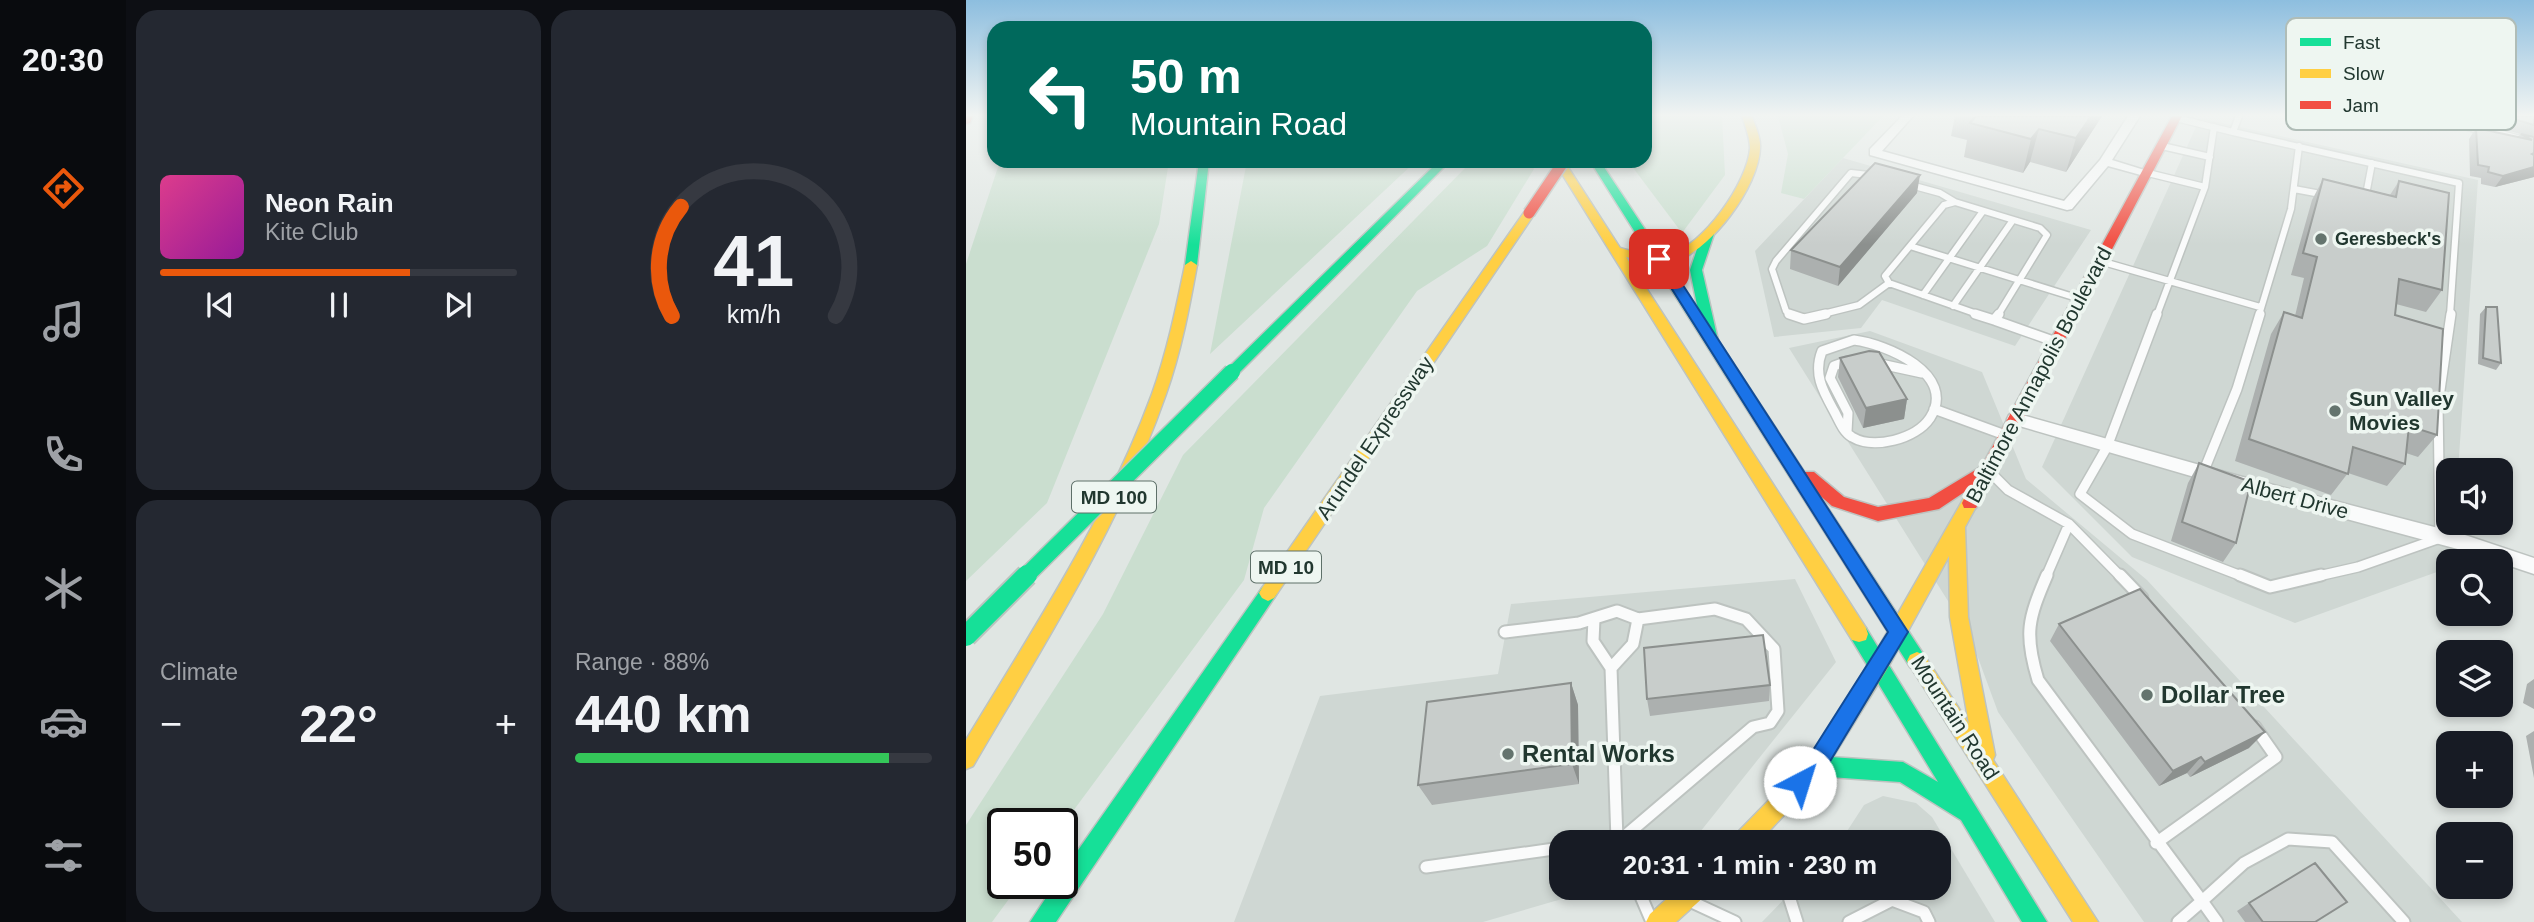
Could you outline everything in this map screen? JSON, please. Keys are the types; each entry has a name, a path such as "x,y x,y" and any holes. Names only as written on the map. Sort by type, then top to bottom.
{"main road":[{"path":"1614,250 1659,259 1684,254 1707,234 1742,186 1753,159"},
{"name":"Baltimore Annapolis Boulevard","path":"1760,830 1816,766 1879,666 2155,159"},
{"name":"MD 100","path":"966,759 1109,509 1149,418 1186,307 1203,168"},
{"path":"1200,211 1212,168"},
{"path":"966,636 1438,168"},
{"name":"Arundel Expressway","path":"1042,922 1559,168"},
{"name":"Mountain Road","path":"1563,168 1879,666 2035,922"},
{"name":"Mountain Road","path":"1600,168 2086,922"},
{"path":"1707,234 1696,270 1711,340"},
{"path":"1785,456 1838,502 1878,514 1933,504 1988,470"},
{"path":"1957,527 1959,617 1987,768"},
{"path":"1816,766 1903,772 1969,814"},
{"path":"1658,922 1686,900"}],"street":[{"path":"1899,159 2067,206 2107,159"},
{"path":"2105,162 2148,173"},
{"name":"Albert Drive","path":"2011,427 2107,447 2203,472 2440,537 2534,566"}],"lane":[{"path":"2210,159 2205,187 2107,447 2080,494 2132,534 2270,587 2358,567 2440,537 2438,404 2454,290 2459,183 2355,159"},
{"path":"2203,472 2237,389 2291,209 2297,159"},
{"path":"2353,201 2364,203 2372,163"},
{"path":"1888,179 1863,172 1851,173 1772,269 1787,312 1795,318 1804,319 1859,305 1889,283"},
{"path":"2148,173 2205,187"},
{"path":"2414,183 2416,173"},
{"path":"1901,183 1940,193 1955,202 2040,228 2047,235 1994,321"},
{"path":"2294,189 2331,196"},
{"path":"2366,191 2378,194"},
{"path":"1955,202 1944,205 1885,276 1889,283 2057,342"},
{"path":"1923,295 1983,211"},
{"path":"1953,306 2013,220"},
{"path":"1910,246 2080,299"},
{"path":"2100,261 2260,307"},
{"path":"1854,340 1874,341 1906,355 1923,373 1933,391 1934,409 1926,422 1911,434 1866,442 1847,433 1819,384 1816,363 1822,351 1854,340"},
{"path":"1847,433 1848,412 1830,377 1833,366 1860,362 1923,373"},
{"path":"1934,409 2011,427"},
{"path":"1988,470 2008,490 2069,524 2154,611"},
{"path":"2069,524 2032,610 2028,646 2038,680 2217,922"},
{"path":"1505,632 1594,619 1617,611 1638,619 1715,609 1746,619 1774,649 1778,711 1770,723 1753,727 1627,830"},
{"path":"1594,619 1593,641 1611,668 1614,830"},
{"path":"1611,668 1633,644 1638,619"},
{"path":"2157,843 2276,757 2244,714"},
{"path":"2178,922 2244,863 2288,839 2332,842 2404,922"},
{"path":"1426,867 1549,850"},
{"path":"1643,900 1652,922"},
{"path":"1686,900 1735,922"},
{"path":"1790,900 1797,922"},
{"path":"1849,922 1892,900 1924,912 1929,922"}],"shaded area":[{"path":"1842,159 2091,230 2015,346 1882,300 1861,328 1774,337 1755,251"},
{"path":"2181,159 2384,159 2478,180 2459,458 2436,458 2436,535 2454,535 2453,549 2436,549 2436,572 2295,623 2132,557 2042,467"},
{"path":"1870,331 1982,372 2026,479 2147,580 2436,894 2436,899 2441,899 2462,922 2144,922 1998,712 1970,636 1789,348"},
{"path":"1795,579 1836,662 1702,830 1549,830 1549,900 1558,900 1483,922 1234,922 1320,696 1498,674 1511,604"},
{"path":"1883,796 1916,803 1932,817 1940,830 1848,830 1864,805"},
{"path":"1951,849 1995,922 1762,922 1783,900 1951,900"}],"green space":[{"path":"1652,159 1724,159 1725,175 1682,233 1633,168 1652,168"},
{"path":"1787,159 1842,159 1804,199 1781,193"},
{"path":"998,168 1168,168 1159,224 1047,503 966,581 966,264"},
{"path":"1246,168 1409,168 1210,354"},
{"path":"1465,168 1533,168 1487,246 1417,291 1264,508 1244,580 1075,808 987,808 987,899 1009,899 992,922 966,922 966,825 1103,614 1183,455"}],"building":[{"path":"2478,159 2534,159 2534,167 2503,176 2488,172 2489,167 2478,165"},
{"path":"1875,163 1920,175 1840,267 1791,250"},
{"path":"2323,179 2396,197 2399,181 2449,193 2442,290 2399,279 2395,315 2443,329 2437,435 2409,426 2405,464 2353,447 2348,474 2249,439 2284,312 2302,318 2317,257 2303,253"},
{"path":"2486,307 2497,307 2501,363 2483,358"},
{"path":"1869,351 1879,352 1907,399 1866,408 1840,358"},
{"path":"2199,463 2251,482 2236,543 2182,522"},
{"name":"Dollar Tree","path":"2140,589 2265,732 2205,762 2201,757 2173,771 2059,624"},
{"path":"1763,635 1770,685 1647,699 1644,648"},
{"name":"Rental Works","path":"1571,683 1572,764 1418,785 1427,702"},
{"path":"2315,863 2347,902 2315,922 2263,922 2249,903"}],"traffic: fast":[{"path":"1191,265 1203,168"},
{"path":"1232,372 1438,168"},
{"path":"1600,168 1917,661"},
{"path":"1708,234 1696,270 1711,340"},
{"path":"966,636 1232,372"},
{"path":"1042,922 1268,593"},
{"path":"1859,634 2035,922"},
{"path":"1816,766 1903,772 1964,811"}],"traffic: slow":[{"path":"1614,250 1651,259 1673,258 1686,252 1700,241 1726,212 1747,178 1753,159"},
{"path":"1563,168 1859,634"},
{"path":"1268,593 1529,213"},
{"path":"966,759 1069,583 1133,458 1159,393 1179,329 1191,265"},
{"path":"1755,830 1816,766 1879,665 1970,503"},
{"path":"1957,527 1959,617 1985,755"},
{"path":"1917,661 2086,922"},
{"path":"1658,922 1683,900"}],"traffic: jam":[{"path":"1970,503 2154,159"},
{"path":"1529,213 1559,168"},
{"path":"1808,476 1838,502 1878,514 1933,504 1987,470"}],"place":[{"name":"Geresbeck's","path":"2321,239"},
{"name":"Sun Valley Movies","path":"2335,411"},
{"name":"Dollar Tree","path":"2147,695"},
{"name":"Rental Works","path":"1508,754"}],"route":[{"path":"1659,259 1899,632 1816,766 1800,782"}]}
